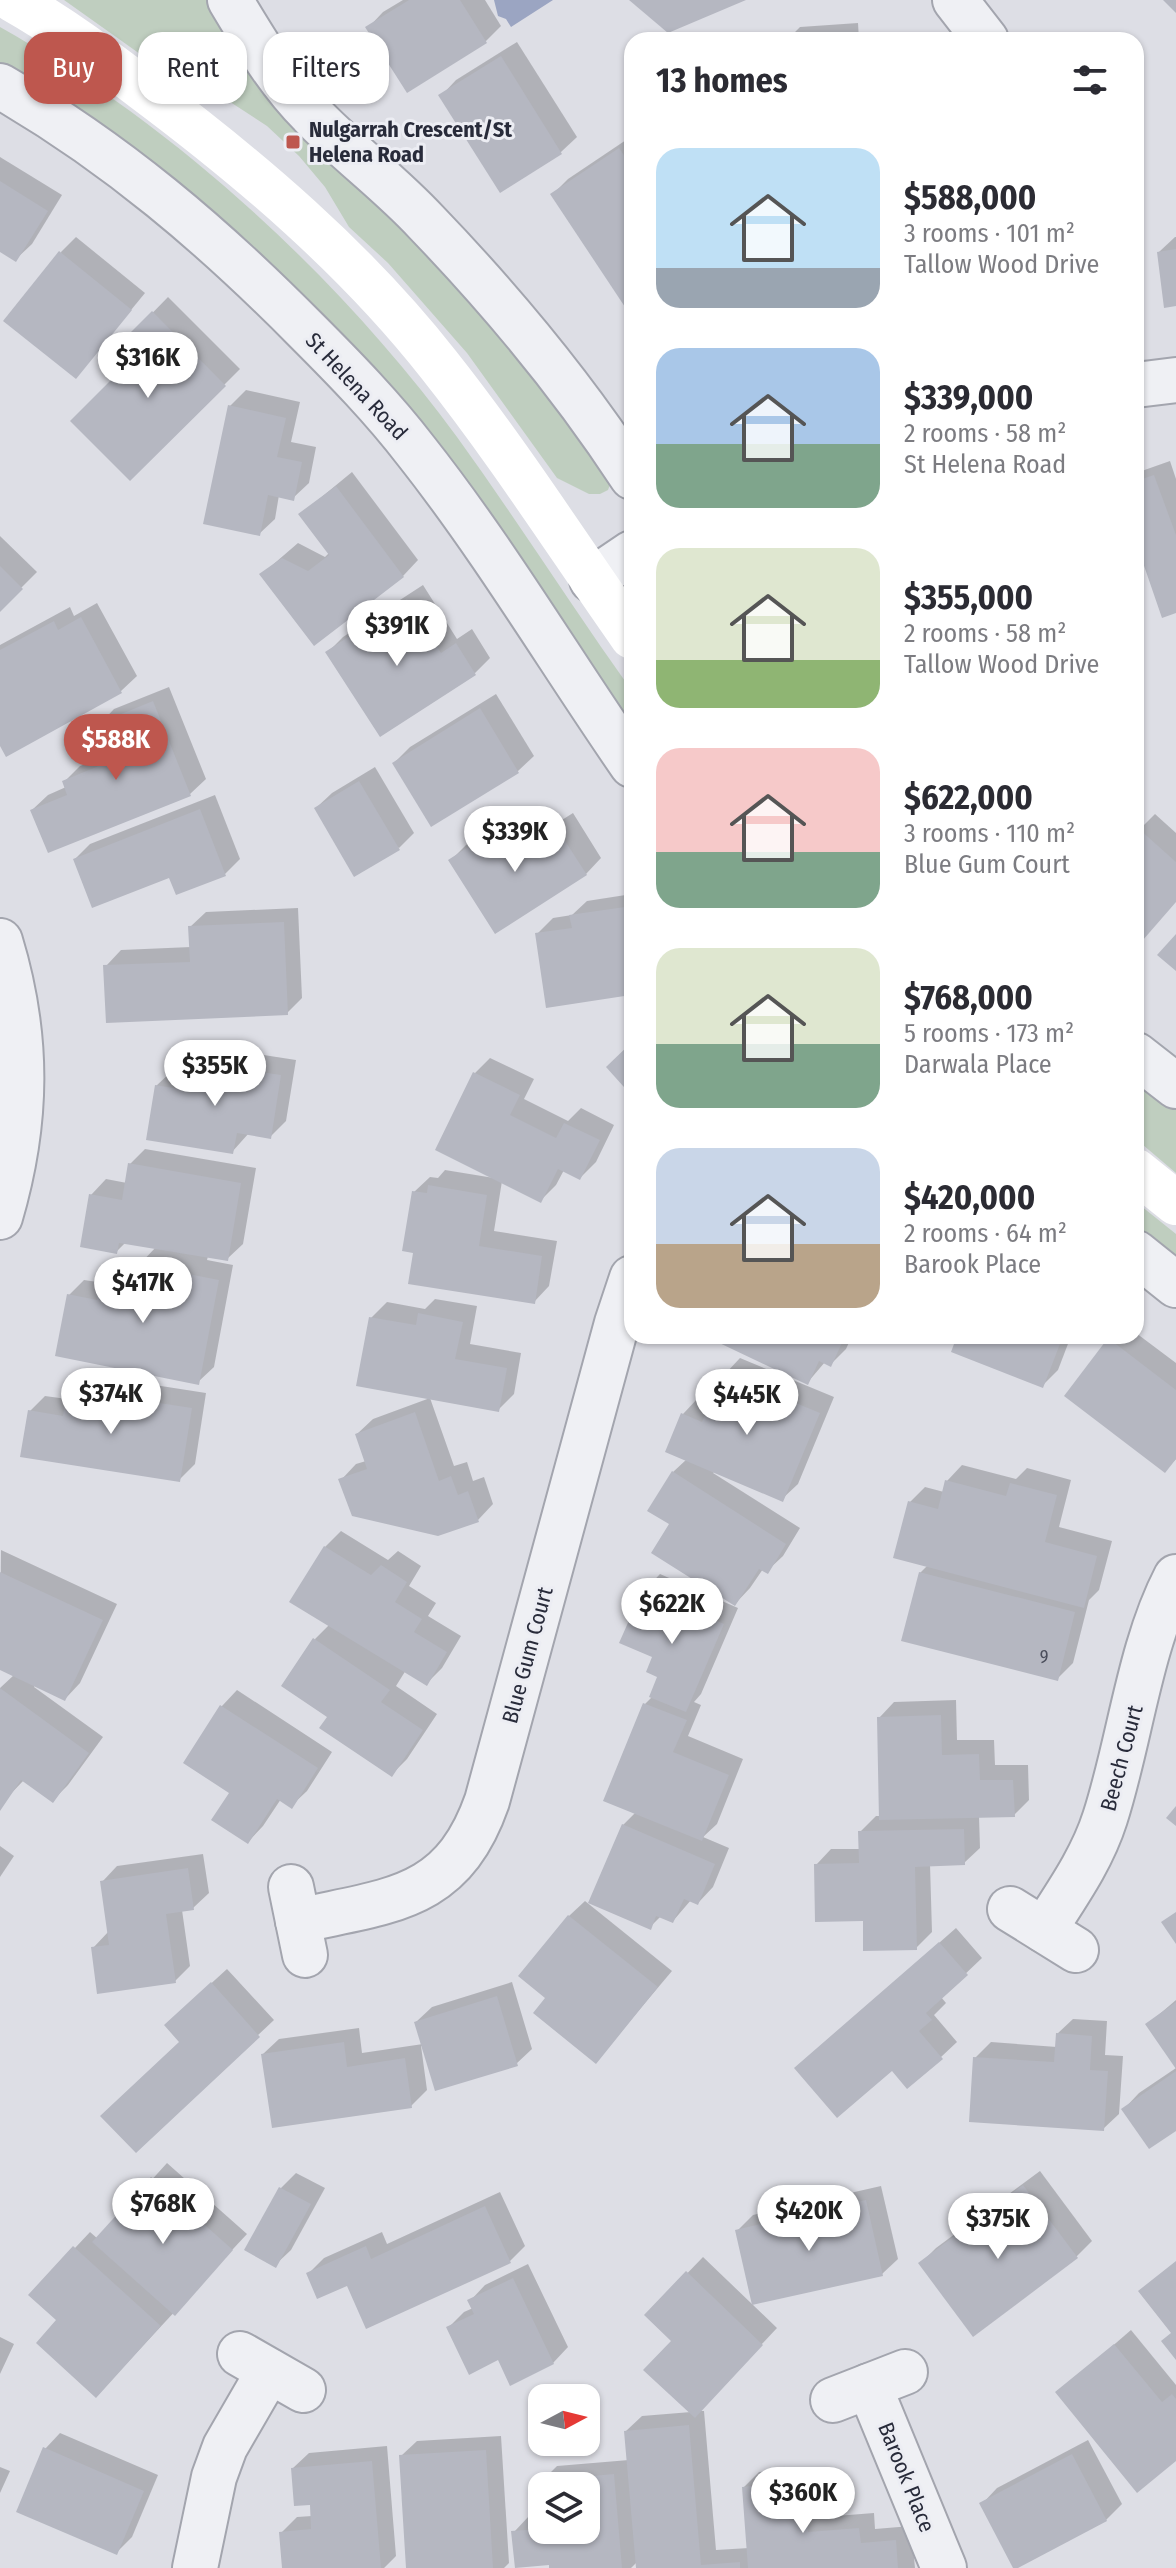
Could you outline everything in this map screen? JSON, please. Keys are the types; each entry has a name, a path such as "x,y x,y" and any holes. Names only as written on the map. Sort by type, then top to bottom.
{"main road":[{"path":"13,0 78,41 197,129 276,197 364,281 438,364 624,626"},
{"path":"1144,1177 1176,1203"}],"street":[{"path":"230,0 294,96 423,218 473,271 549,362 624,466"},
{"path":"955,0 980,32"},
{"name":"St Helena Road","path":"0,86 56,118 175,206 255,278 357,381 415,449 466,517 624,753"},
{"path":"1144,384 1176,380"},
{"path":"592,580 624,558"},
{"path":"0,941 12,979 23,1068 14,1165 0,1217"},
{"path":"1144,1061 1176,1086"},
{"path":"1144,1259 1176,1285"},
{"name":"Blue Gum Court","path":"298,1921 366,1906 422,1888 443,1874 461,1856 476,1831 624,1302"},
{"name":"Beech Court","path":"1043,1930 1093,1850 1105,1819 1153,1634 1176,1577"},
{"path":"195,2568 214,2477 225,2447 271,2372"},
{"name":"Barook Place","path":"869,2386 944,2568"}],"green space":[{"path":"64,0 210,0 237,32 138,32 138,53 122,41 122,32 109,32"},
{"path":"0,27 24,42 24,88 0,65"},
{"path":"247,44 263,64 263,104 297,104 359,179 535,372 611,482 608,490 589,494 557,478 467,353 388,263 349,227 325,187 299,156 267,126 233,104 247,104"},
{"path":"41,104 121,104 128,109 249,208 360,319 411,377 457,437 624,680 624,724 519,560"},
{"path":"1144,1083 1176,1107 1176,1173 1144,1146"},
{"path":"1144,1208 1176,1234 1176,1263 1144,1238"}],"water":[{"path":"494,0 553,0 511,27 506,19 498,16"}],"building":[{"path":"409,0 460,0 487,43 407,93 389,65 389,32 368,32 365,27"},
{"path":"629,0 746,0 670,32"},
{"path":"1163,0 1176,0 1176,13"},
{"path":"501,56 562,154 500,193 438,95"},
{"path":"619,148 624,155 624,305 550,194"},
{"path":"0,181 48,211 16,262 0,252"},
{"path":"1176,249 1176,306 1164,308 1157,252"},
{"path":"59,251 132,310 76,379 3,321"},
{"path":"152,311 226,386 130,481 70,421 123,368 131,377 147,360 125,338"},
{"path":"228,405 286,418 277,457 302,462 294,501 268,495 260,536 203,524"},
{"path":"1154,475 1176,535 1176,613 1162,618 1144,566 1144,478"},
{"path":"336,486 404,577 314,646 259,574 282,558 308,571 329,555 298,514"},
{"path":"0,566 23,589 0,612"},
{"path":"407,599 441,653 456,643 476,675 380,737 325,652"},
{"path":"81,617 122,693 6,757 0,746 0,650 54,621 58,630"},
{"path":"153,701 191,796 48,853 30,810 67,795 62,781 111,761 97,724"},
{"path":"480,708 519,773 431,827 392,763"},
{"path":"359,781 400,850 354,877 314,808"},
{"path":"200,809 226,876 176,895 169,878 92,908 73,859"},
{"path":"506,823 522,849 556,827 587,875 495,934 448,860"},
{"path":"1144,833 1176,862 1176,902 1144,939"},
{"path":"624,907 624,996 546,1008 535,933 572,928 569,915"},
{"path":"284,922 288,1015 106,1023 103,965 190,962 188,926"},
{"path":"1176,934 1176,971 1157,955"},
{"path":"624,1050 624,1087 606,1067"},
{"path":"189,1061 281,1075 271,1139 237,1133 233,1154 146,1140 155,1085 185,1090"},
{"path":"473,1072 520,1095 510,1115 556,1138 564,1123 600,1140 580,1180 558,1169 541,1203 435,1150"},
{"path":"128,1163 241,1183 228,1261 119,1243 117,1254 80,1247 89,1194 122,1200"},
{"path":"428,1185 487,1195 479,1246 542,1256 535,1304 408,1284 413,1253 402,1251 412,1191 427,1193"},
{"path":"137,1264 219,1280 199,1385 55,1356 67,1294 97,1300 100,1285 131,1291"},
{"path":"418,1313 463,1322 455,1359 507,1368 499,1412 356,1386 369,1317 416,1325"},
{"path":"722,1344 841,1344 831,1367 819,1361 808,1385"},
{"path":"954,1344 1060,1344 1043,1388 951,1352"},
{"path":"1103,1344 1116,1344 1176,1390 1176,1459 1165,1473 1064,1396"},
{"path":"723,1373 820,1413 783,1502 665,1452 681,1413 702,1422"},
{"path":"67,1389 192,1408 180,1482 20,1457 28,1410 63,1416"},
{"path":"415,1412 439,1481 451,1476 458,1495 468,1491 479,1522 438,1536 352,1516 338,1479 367,1469 355,1434"},
{"path":"672,1471 786,1544 768,1574 759,1569 735,1606 651,1553 669,1524 647,1511"},
{"path":"945,1480 1006,1496 1010,1483 1057,1495 1045,1542 1097,1556 1084,1608 893,1558 908,1501 938,1509"},
{"path":"324,1546 371,1575 381,1565 407,1582 395,1602 422,1619 414,1632 447,1652 427,1686 289,1602"},
{"path":"0,1572 103,1620 65,1701 0,1670"},
{"path":"919,1572 1075,1612 1058,1681 901,1641"},
{"path":"643,1589 724,1624 686,1712 649,1697 657,1677 646,1672 652,1657 619,1643"},
{"path":"313,1638 390,1690 381,1702 423,1730 392,1777 319,1728 327,1717 281,1686"},
{"path":"0,1688 89,1753 53,1803 21,1780 0,1811"},
{"path":"643,1703 687,1720 673,1752 729,1775 702,1841 603,1801"},
{"path":"220,1705 318,1768 292,1809 277,1799 248,1844 211,1820 229,1793 183,1763"},
{"path":"941,1715 942,1755 979,1754 980,1780 1013,1780 1015,1817 879,1820 877,1717"},
{"path":"1176,1806 1176,1826 1166,1818"},
{"path":"622,1824 715,1864 698,1905 684,1899 673,1923 656,1916 651,1930 588,1903"},
{"path":"964,1829 965,1865 915,1867 917,1950 863,1951 863,1921 815,1922 814,1864 859,1863 858,1831"},
{"path":"188,1868 194,1910 166,1914 176,1983 97,1994 91,1947 109,1945 100,1881"},
{"path":"1176,1912 1176,1944 1161,1922"},
{"path":"568,1915 658,1987 596,2064 533,2013 545,1998 518,1976"},
{"path":"939,1942 968,1975 926,2013 932,2020 919,2031 943,2059 907,2089 892,2071 837,2118 794,2068"},
{"path":"211,1982 260,2037 136,2153 100,2116 179,2042 164,2025"},
{"path":"497,1996 518,2066 435,2091 414,2022"},
{"path":"1176,2002 1176,2069 1145,2024"},
{"path":"1056,2033 1092,2036 1090,2070 1108,2071 1104,2131 969,2122 973,2057 1054,2062"},
{"path":"344,2042 347,2067 405,2058 412,2108 272,2128 261,2054"},
{"path":"1176,2071 1176,2131 1149,2149 1121,2109"},
{"path":"151,2177 233,2250 175,2316 92,2242"},
{"path":"1023,2185 1078,2258 973,2337 918,2263"},
{"path":"279,2187 311,2204 276,2268 244,2250"},
{"path":"866,2200 883,2276 752,2305 735,2230"},
{"path":"485,2206 511,2263 366,2329 347,2286 317,2299 306,2273 366,2246 371,2259"},
{"path":"73,2246 161,2326 96,2398 36,2343 56,2320 28,2295"},
{"path":"1176,2261 1176,2360 1161,2341 1171,2333 1138,2291"},
{"path":"686,2271 763,2345 695,2418 643,2370 671,2341 644,2315"},
{"path":"513,2278 554,2364 510,2386 498,2360 469,2375 446,2327 474,2314 467,2300"},
{"path":"1114,2344 1162,2402 1172,2394 1176,2399 1176,2461 1137,2493 1055,2392"},
{"path":"689,2425 701,2565 740,2562 740,2568 636,2568 624,2431"},
{"path":"43,2447 144,2491 117,2555 16,2512"},
{"path":"486,2450 493,2568 406,2568 399,2455"},
{"path":"1072,2454 1107,2521 1013,2568 979,2503"},
{"path":"372,2461 381,2568 282,2568 279,2532 311,2529 310,2505 294,2506 291,2468"},
{"path":"614,2474 622,2568 549,2568 549,2565 515,2568 511,2531 528,2530 528,2544 600,2544 600,2475"},
{"path":"803,2481 808,2532 859,2528 861,2543 896,2540 898,2568 748,2568 742,2487"}],"place":[{"name":"Nulgarrah Crescent/St Helena Road","path":"293,142"}]}
